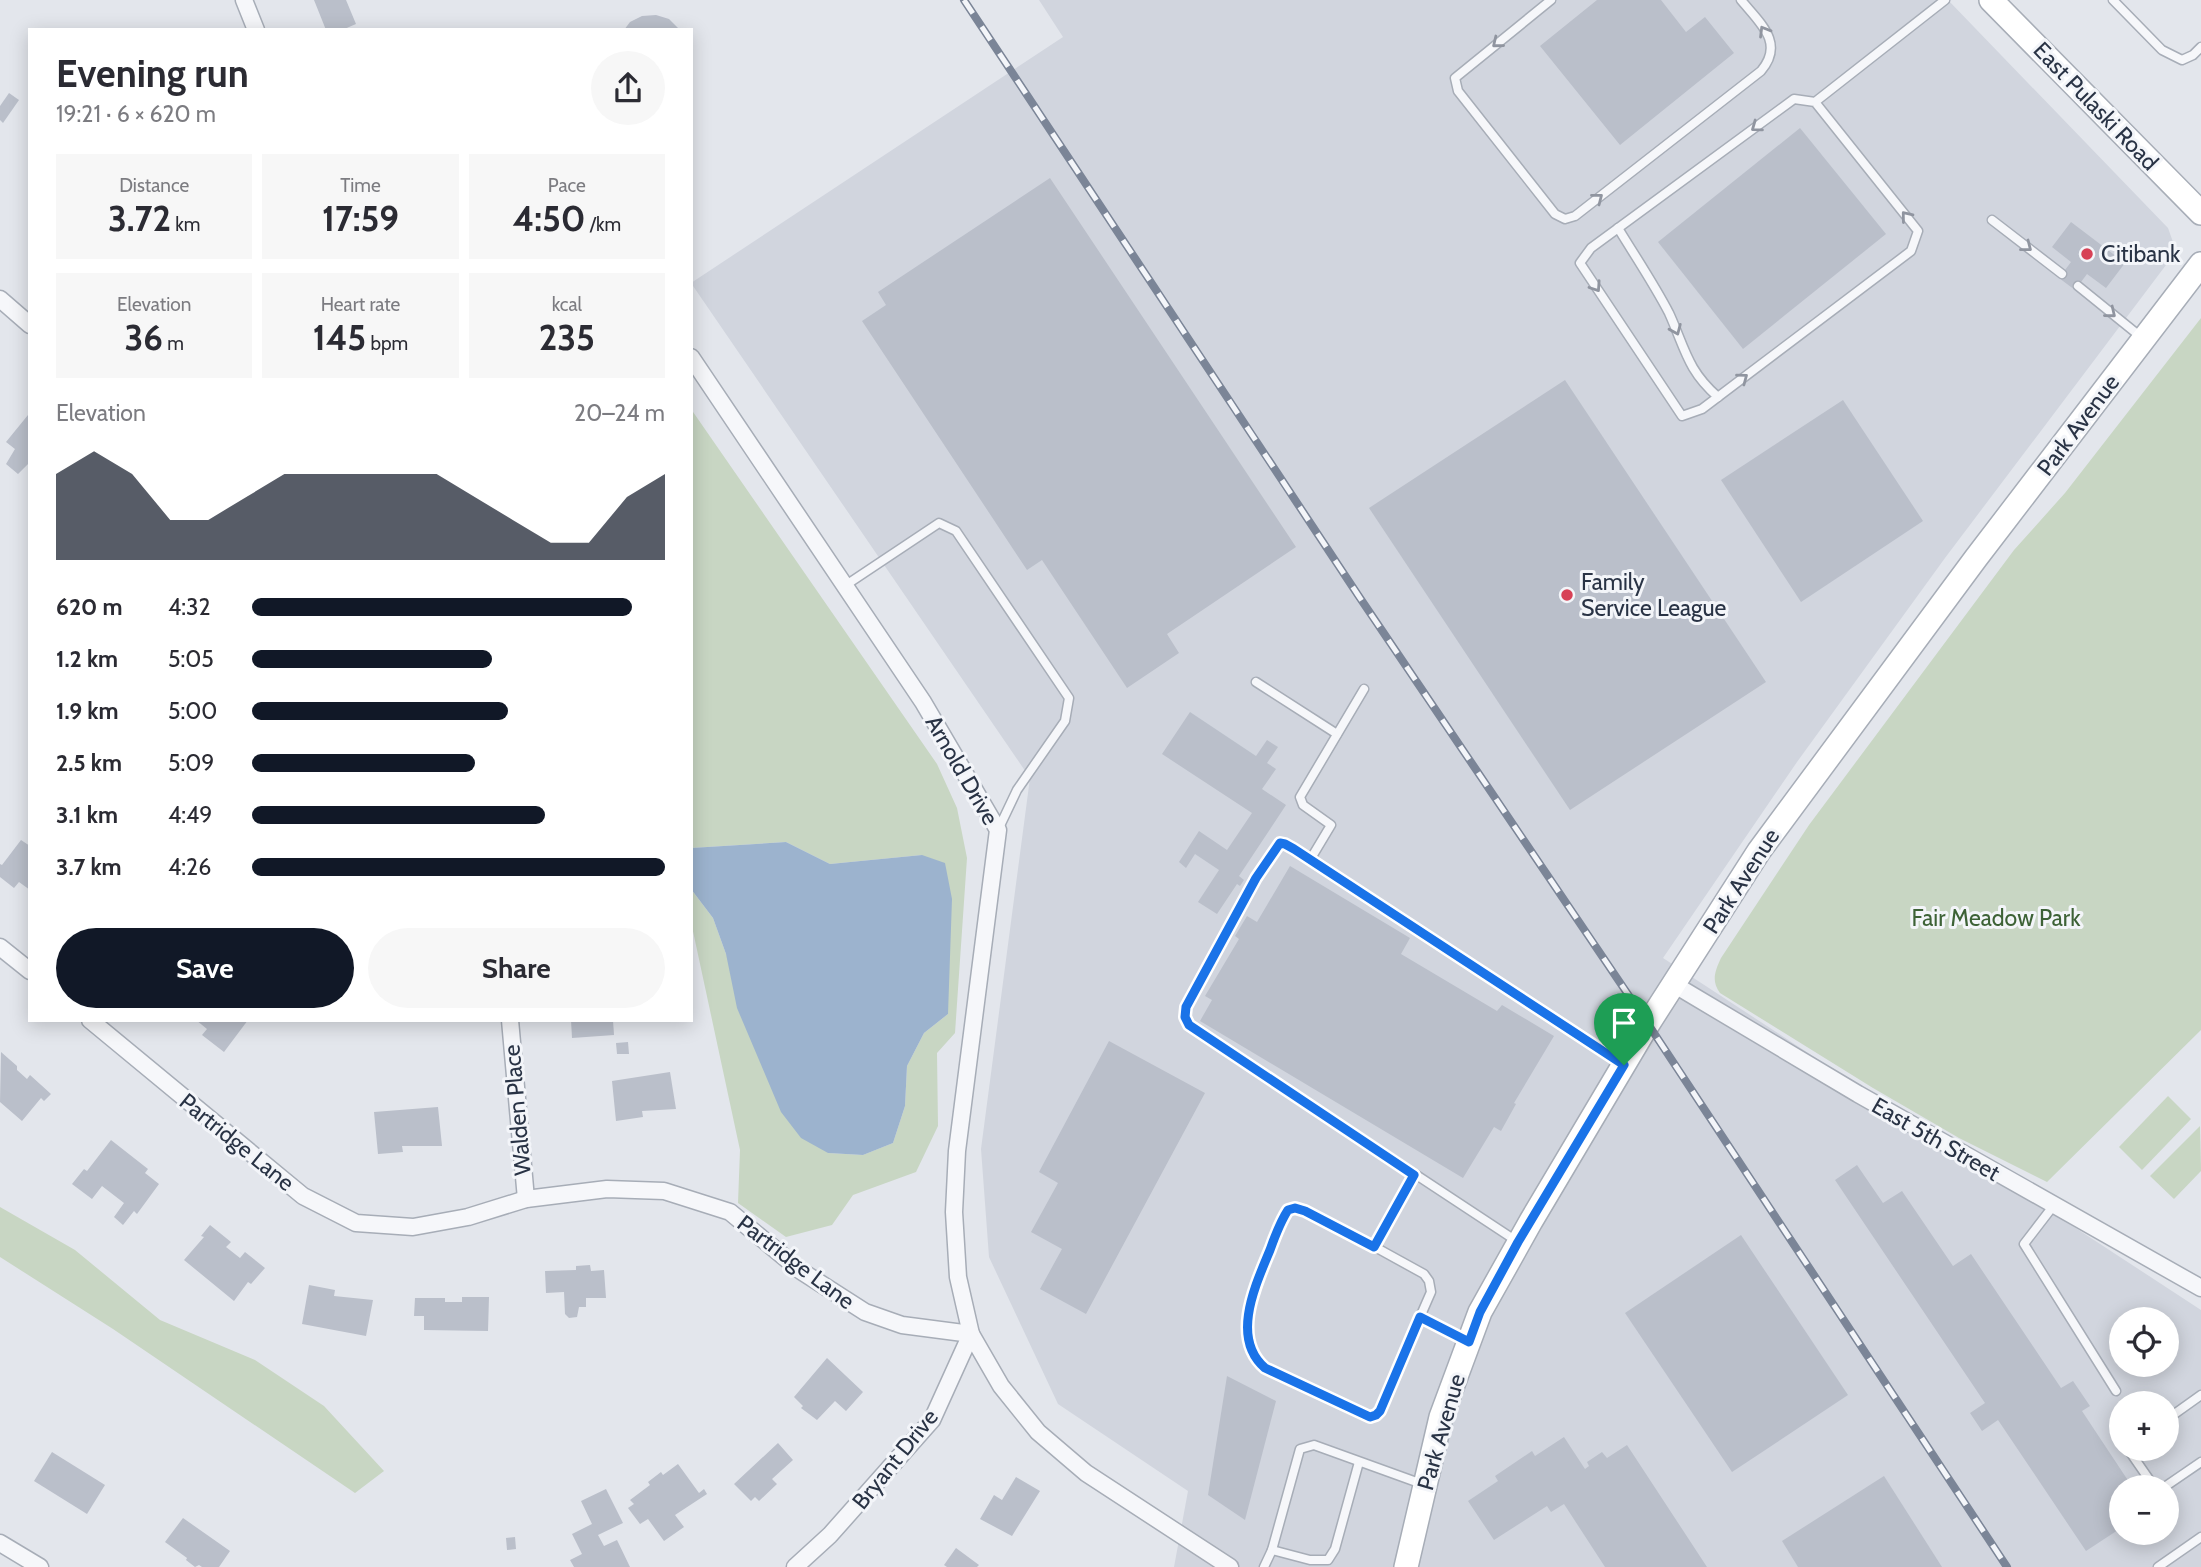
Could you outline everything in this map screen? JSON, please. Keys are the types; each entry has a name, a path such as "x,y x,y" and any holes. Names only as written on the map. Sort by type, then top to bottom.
{"main road":[{"name":"East Pulaski Road","path":"1991,0 2201,213"},
{"name":"Park Avenue","path":"1406,1567 1441,1417 1480,1312 1518,1242 1624,1065 1759,851 1976,558 2201,264"}],"street":[{"path":"244,0 255,28"},
{"path":"0,299 28,323"},
{"name":"Arnold Drive","path":"693,360 923,702 998,830 957,1151 954,1212 958,1277 971,1334"},
{"path":"0,947 28,969"},
{"name":"East 5th Street","path":"1675,985 1858,1094 2201,1287"},
{"name":"Partridge Lane","path":"92,1022 303,1196 356,1223 413,1227 468,1217 526,1199 607,1189 664,1191 730,1212 801,1271 864,1312 902,1325 971,1334"},
{"name":"Walden Place","path":"510,1022 526,1199"},
{"path":"971,1334 1001,1386 1038,1432 1086,1473 1230,1567"},
{"name":"Bryant Drive","path":"795,1567 838,1527 932,1420 971,1334"},
{"path":"0,1543 40,1567"}],"lane":[{"path":"1550,0 1455,78 1458,91 1555,214 1565,219 1575,216 1762,71 1771,60 1772,47 1768,34 1741,0"},
{"path":"1815,102 1945,0"},
{"path":"2113,0 2162,50 2182,60 2201,47"},
{"path":"1794,99 1815,102 1918,231 1911,251 1702,409 1682,416 1580,262 1591,248 1794,99"},
{"path":"1992,220 2062,274"},
{"path":"1618,228 1669,314 1689,364 1703,384 1718,397"},
{"path":"2078,286 2144,339"},
{"path":"846,585 939,523 956,531 1069,698 1065,721 1017,790 998,830"},
{"path":"1256,682 1337,734"},
{"path":"1310,860 1331,825 1303,805 1300,797 1364,689"},
{"path":"1518,1242 1189,1025 1185,1017 1186,1007 1256,878 1276,847 1280,843 1285,844 1624,1065"},
{"path":"1374,1247 1414,1175"},
{"path":"2054,1205 2024,1244 2116,1391"},
{"path":"1295,1208 1305,1211 1374,1247 1424,1274 1431,1292 1380,1411 1370,1417 1265,1368 1255,1360 1248,1329 1251,1296 1288,1210 1295,1208"},
{"path":"1420,1317 1469,1342"},
{"path":"2179,1411 2201,1395"},
{"path":"1264,1567 1272,1550 1300,1450 1314,1445 1425,1485"},
{"path":"1272,1550 1310,1560 1328,1560 1335,1549 1359,1462"},
{"path":"2179,1477 2201,1462"},
{"path":"2158,1567 2201,1537"}],"shaded area":[{"path":"1039,0 1948,0 2168,228 2173,242 2171,255 1797,762 1663,958 2201,1310 2201,1567 1174,1567 1188,1491 1058,1404 989,1257 981,1149 1030,778 693,286 693,282 1063,37"}],"green space":[{"name":"Fair Meadow Park","path":"2201,318 2201,1030 2047,1182 1959,1138 1873,1088 1720,993 1715,976 1721,958 1809,825 2014,550 2065,493"},
{"path":"693,412 937,764 957,808 967,858 955,1033 937,1053 938,1126 916,1172 853,1195 832,1225 786,1237 738,1203 740,1150 693,931 693,892 713,918 726,954 828,1153 863,1155 893,1143 905,1106 907,1066 924,1033 948,1014 922,855 830,864 786,842 693,848"},
{"path":"2168,1096 2191,1119 2142,1170 2119,1147"},
{"path":"2200,1126 2201,1171 2174,1199 2150,1176"},
{"path":"0,1207 75,1250 160,1320 255,1360 324,1406 384,1471 355,1493 113,1329 0,1257"}],"water":[{"path":"786,842 830,864 922,855 945,863 952,899 948,1014 924,1033 907,1066 905,1106 893,1143 863,1155 828,1153 801,1138 781,1112 737,1008 726,954 713,918 693,892 693,848"}],"building":[{"path":"314,0 346,0 356,24 347,28 325,28"},
{"path":"1597,0 1661,0 1686,32 1705,17 1734,53 1620,145 1540,46"},
{"path":"656,15 669,19 678,28 626,28 630,22 642,16"},
{"path":"9,93 19,100 3,123 0,120 0,106"},
{"path":"1800,128 1886,234 1743,349 1658,242"},
{"path":"1050,178 1296,547 1167,634 1179,653 1127,688 1042,560 1027,570 862,321 886,305 878,292"},
{"name":"Citibank","path":"2071,222 2125,263 2106,288 2087,274 2075,290 2059,278 2071,262 2052,247"},
{"name":"Family Service League","path":"1565,380 1766,682 1570,810 1369,508"},
{"path":"1843,400 1923,521 1801,602 1721,480"},
{"path":"28,415 28,464 18,474 6,464 15,449 6,442"},
{"path":"1190,712 1256,756 1267,740 1278,747 1267,763 1276,769 1262,789 1286,805 1239,876 1244,880 1240,886 1237,884 1217,914 1198,902 1219,870 1195,854 1186,868 1179,862 1199,831 1227,850 1252,813 1162,754"},
{"path":"21,840 28,845 28,889 19,882 14,888 0,877 0,864 2,865"},
{"path":"1290,866 1410,938 1401,954 1497,1011 1502,1005 1554,1036 1514,1103 1516,1104 1501,1131 1494,1127 1463,1178 1200,1021 1212,1000 1205,996 1239,939 1235,936 1247,916 1257,922"},
{"path":"198,1022 246,1022 224,1052 202,1035 207,1029"},
{"path":"571,1022 613,1022 614,1035 572,1038"},
{"path":"1109,1041 1205,1093 1086,1314 1040,1289 1062,1249 1031,1232 1058,1183 1039,1172"},
{"path":"628,1042 629,1054 617,1054 616,1043"},
{"path":"1,1052 27,1079 30,1075 51,1094 44,1101 41,1098 22,1121 0,1102"},
{"path":"670,1072 676,1109 642,1111 643,1117 616,1121 612,1081"},
{"path":"438,1107 442,1146 402,1146 403,1152 378,1154 374,1112"},
{"path":"111,1140 148,1169 145,1173 159,1184 137,1214 134,1211 123,1225 114,1217 124,1203 102,1186 92,1199 72,1184 84,1169 87,1171"},
{"path":"1857,1165 1883,1203 1902,1191 1953,1266 1971,1254 2061,1388 2073,1381 2090,1406 2082,1411 2109,1452 2109,1461 2115,1461 2124,1475 2109,1475 2109,1536 2086,1551 1998,1420 1982,1431 1970,1413 1985,1403 1835,1180"},
{"path":"210,1225 231,1242 226,1247 240,1258 245,1252 265,1268 251,1284 248,1282 234,1301 184,1260 204,1237 201,1236"},
{"path":"1741,1235 1848,1395 1732,1472 1625,1313"},
{"path":"590,1265 591,1271 604,1270 606,1298 586,1298 586,1307 579,1307 577,1317 569,1318 565,1314 564,1292 546,1293 545,1271 576,1270 576,1266"},
{"path":"309,1285 335,1290 334,1296 373,1300 366,1336 302,1324"},
{"path":"462,1297 489,1297 488,1331 424,1330 424,1316 414,1316 415,1298 445,1298 445,1302 462,1302"},
{"path":"827,1358 863,1392 846,1411 835,1401 817,1420 801,1408 803,1406 794,1397"},
{"path":"1227,1376 1276,1401 1245,1520 1208,1495"},
{"path":"1564,1437 1585,1469 1589,1466 1587,1462 1602,1452 1607,1458 1627,1445 1707,1567 1605,1567 1564,1504 1551,1512 1547,1506 1494,1540 1468,1501 1498,1481 1495,1476 1532,1451 1535,1456"},
{"path":"778,1443 793,1460 772,1479 777,1484 759,1501 755,1497 751,1501 734,1484"},
{"path":"52,1452 105,1485 87,1514 34,1481"},
{"path":"678,1464 699,1493 704,1489 707,1494 675,1515 684,1527 664,1541 648,1519 640,1524 628,1508 634,1504 630,1500 650,1485 648,1482"},
{"path":"1884,1476 1942,1567 1798,1567 1782,1541"},
{"path":"1016,1477 1040,1491 1012,1536 980,1519 994,1495 1002,1500"},
{"path":"606,1489 623,1523 598,1535 604,1546 617,1540 630,1567 574,1567 570,1560 582,1554 572,1534 592,1524 581,1501"},
{"path":"183,1518 230,1551 219,1567 195,1567 165,1542"},
{"path":"515,1537 516,1549 507,1550 506,1538"},
{"path":"956,1548 979,1565 944,1565"}],"railway":[{"path":"964,0 2007,1567"}],"place":[{"name":"Citibank","path":"2087,254"},
{"name":"Family Service League","path":"1567,595"}],"route":[{"path":"1280,843 1294,849 1624,1065 1518,1242 1480,1312 1469,1342 1420,1317 1380,1411 1370,1417 1265,1368 1255,1360 1248,1329 1251,1296 1283,1216 1288,1210 1295,1208 1305,1211 1374,1247 1414,1175 1189,1025 1185,1017 1186,1007 1207,966 1256,878 1280,843"}]}
